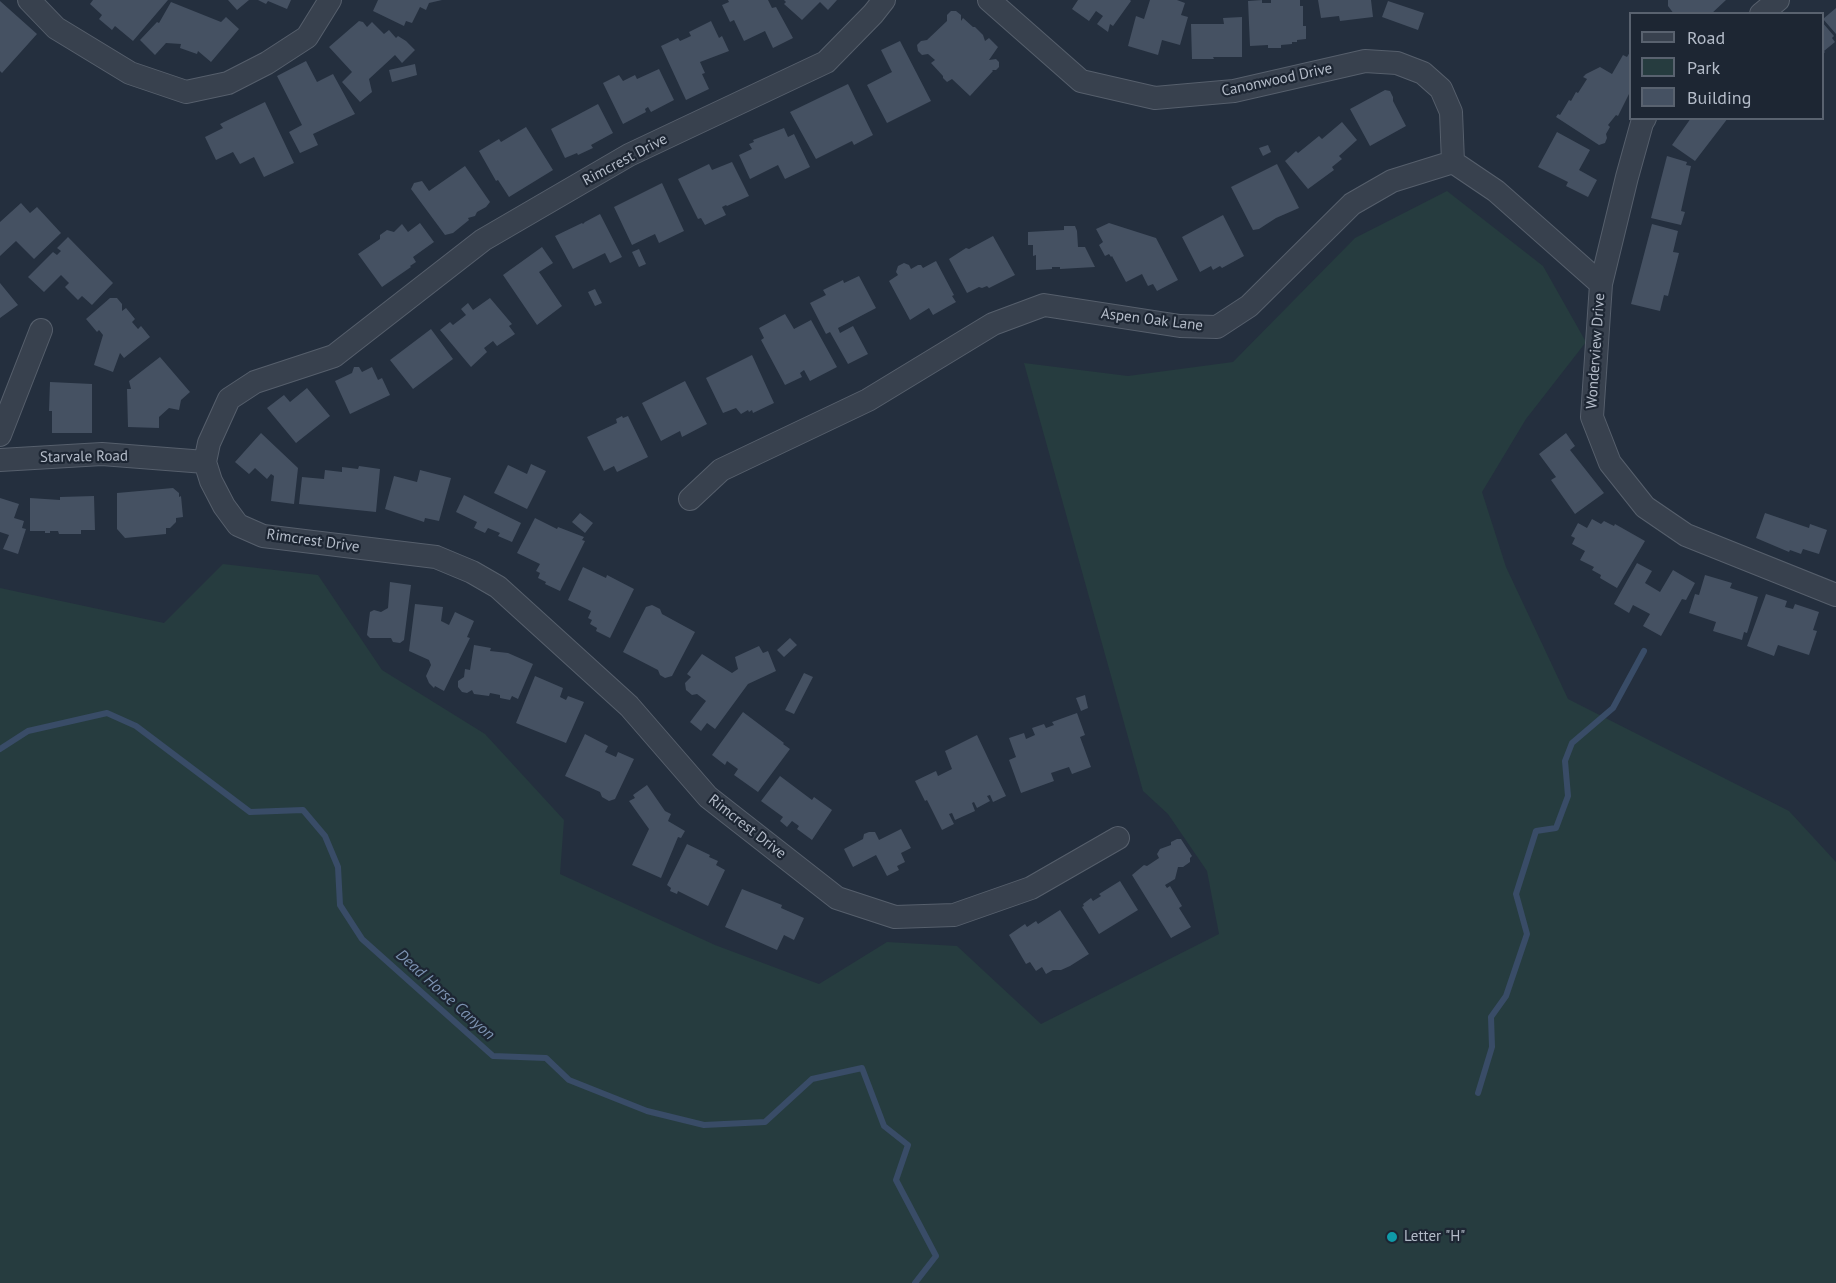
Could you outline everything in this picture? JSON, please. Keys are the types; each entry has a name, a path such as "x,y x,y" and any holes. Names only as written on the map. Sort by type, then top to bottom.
{"street":[{"path":"29,0 56,28 130,73 186,92 228,83 275,58 307,37 330,0"},
{"name":"Rimcrest Drive","path":"884,0 826,62 629,156 483,240 334,356 255,382 229,399 209,442 205,462 211,481 224,506 238,525 263,536 436,557 472,572 498,587 629,706 708,797 837,898 895,917 954,915 1031,888 1118,838"},
{"name":"Canonwood Drive","path":"989,0 1082,81 1155,98 1234,91 1365,61 1397,63 1423,73 1441,90 1450,112 1453,162"},
{"path":"1763,12 1778,0"},
{"name":"Wonderview Drive","path":"1644,120 1627,177 1601,284 1592,417 1610,463 1645,507 1686,535 1836,595"},
{"path":"1453,162 1496,191 1601,284"},
{"name":"Aspen Oak Lane","path":"690,499 721,470 868,400 993,324 1044,305 1180,326 1217,327 1249,306 1352,204 1392,181 1453,162"},
{"path":"0,435 40,330"},
{"name":"Starvale Road","path":"0,460 102,454 205,462"}],"green space":[{"path":"1447,191 1543,266 1586,342 1526,419 1482,492 1506,567 1568,699 1789,811 1836,862 1836,1283 0,1283 0,588 164,623 223,564 318,575 382,670 485,734 564,820 560,874 715,945 819,984 887,942 957,946 1041,1024 1219,934 1207,871 1168,814 1143,791 1024,363 1128,376 1233,362 1355,238"}],"building":[{"path":"93,0 168,0 133,41 115,26 112,30 99,19 102,15 90,4"},
{"path":"228,0 249,0 237,10"},
{"path":"258,0 291,0 287,9 268,1 266,4"},
{"path":"378,0 442,0 429,3 426,10 420,7 412,23 406,21 404,26 373,11"},
{"path":"728,0 768,0 772,8 776,7 793,38 773,48 765,31 744,41 734,20 730,22 722,5 729,2"},
{"path":"784,0 837,0 828,10 820,2 802,20 784,4 786,2"},
{"path":"1078,0 1131,1 1113,26 1110,24 1108,32 1097,24 1103,16 1096,11 1089,21 1072,9"},
{"path":"1150,0 1177,0 1185,3 1181,15 1188,17 1180,45 1162,40 1158,55 1128,46 1136,16 1144,19"},
{"path":"1262,0 1262,3 1271,3 1271,0 1300,0 1300,6 1303,6 1303,26 1306,26 1306,39 1281,45 1281,48 1268,48 1268,45 1250,46 1248,1"},
{"path":"1318,0 1371,0 1373,17 1340,21 1339,16 1321,18"},
{"path":"1668,0 1726,0 1713,12 1672,12 1668,6"},
{"path":"0,1 37,34 2,73 0,71"},
{"path":"1388,1 1424,13 1418,30 1382,17"},
{"path":"171,2 221,22 226,17 239,29 211,62 198,51 197,54 180,48 181,44 166,43 155,55 140,40 157,22 159,23"},
{"path":"1836,8 1836,34 1824,20"},
{"path":"951,11 956,11 961,15 961,21 963,18 975,27 983,35 985,41 989,38 998,47 989,60 996,59 999,67 992,70 970,96 952,79 947,82 931,63 935,60 928,54 922,55 918,51 917,45 927,40 947,21 947,15"},
{"path":"1242,17 1242,57 1192,59 1191,24 1224,24 1223,18"},
{"path":"359,21 367,27 372,22 384,34 389,30 396,38 398,36 406,41 415,50 402,63 395,55 369,79 372,92 360,102 342,82 352,72 329,47"},
{"path":"711,21 719,38 722,36 729,51 700,62 705,73 702,74 709,89 686,100 661,46 678,38 680,41 691,36 689,32"},
{"path":"1824,24 1834,36 1832,38 1835,42 1824,51"},
{"path":"900,41 931,101 887,123 867,85 892,72 881,50"},
{"path":"1629,54 1629,94 1618,116 1616,115 1608,125 1610,127 1605,143 1599,145 1556,117 1560,115 1576,92 1578,93 1587,79 1583,77 1586,74 1600,67 1612,74 1623,55 1627,57"},
{"path":"306,61 317,82 333,74 355,114 313,134 318,145 300,153 289,132 302,125 277,76"},
{"path":"415,64 417,75 392,82 389,70"},
{"path":"659,69 674,100 651,112 648,107 645,109 646,112 623,124 603,83 619,75 623,81 635,75 637,79"},
{"path":"848,84 873,135 854,145 852,141 816,159 790,112"},
{"path":"1385,90 1390,91 1406,126 1370,146 1350,109"},
{"path":"265,102 294,163 264,177 254,157 240,164 233,152 216,160 205,137 223,128 220,124"},
{"path":"598,104 613,133 591,145 593,148 565,158 551,129"},
{"path":"1690,120 1726,120 1695,161 1672,145"},
{"path":"1342,122 1357,140 1339,156 1342,159 1332,167 1334,170 1308,189 1285,161 1319,136 1322,139"},
{"path":"526,127 553,170 509,197 498,180 496,181 479,151 499,139 501,142"},
{"path":"784,128 788,137 794,134 810,167 785,179 778,165 750,179 739,155 752,149 749,144 754,142 753,140"},
{"path":"1557,132 1590,150 1579,170 1597,180 1588,197 1566,186 1568,182 1538,167"},
{"path":"1268,145 1271,152 1263,156 1259,148"},
{"path":"1667,156 1687,162 1686,165 1691,166 1681,211 1685,212 1681,225 1651,218"},
{"path":"732,162 749,196 722,207 726,215 705,225 701,218 698,219 678,179 709,164 712,170"},
{"path":"1277,164 1299,208 1253,230 1231,187"},
{"path":"465,166 490,202 475,216 468,218 469,220 453,233 445,235 411,189 414,183 422,181 429,191"},
{"path":"662,183 684,231 659,243 655,234 632,245 614,207"},
{"path":"21,203 30,213 37,207 61,233 34,259 16,241 0,256 0,222"},
{"path":"600,214 622,257 610,263 605,253 573,269 555,236"},
{"path":"1223,215 1244,256 1222,268 1220,266 1213,270 1211,266 1200,272 1182,237"},
{"path":"420,223 434,242 413,257 416,262 411,267 382,287 358,254 380,239 380,235 387,230 394,232 402,224 408,232"},
{"path":"1109,223 1156,238 1178,280 1157,291 1153,284 1148,286 1142,274 1126,282 1112,256 1109,254 1105,256 1099,245 1103,242 1096,229"},
{"path":"1652,224 1678,231 1673,252 1679,253 1668,296 1664,295 1660,311 1631,304"},
{"path":"1064,226 1075,226 1078,247 1085,247 1095,267 1060,269 1060,267 1052,267 1052,269 1036,270 1036,255 1033,256 1033,245 1028,245 1028,232 1064,230"},
{"path":"993,236 1015,275 989,288 979,287 967,293 949,259 966,248 969,249"},
{"path":"68,237 113,283 92,305 82,296 78,300 65,287 69,283 61,275 44,292 28,277 53,252 57,255 61,251 57,248"},
{"path":"542,247 553,263 539,272 562,306 537,325 503,275"},
{"path":"639,249 646,264 639,267 632,252"},
{"path":"936,261 956,302 933,315 929,308 910,320 889,281 898,275 896,272 898,266 904,263 911,269 918,265 923,268"},
{"path":"859,276 876,308 838,328 840,333 853,326 868,354 848,364 830,332 826,334 810,303 826,295 823,290 843,280 844,283"},
{"path":"0,283 18,305 0,318"},
{"path":"595,289 602,303 595,306 588,292"},
{"path":"110,298 117,298 122,304 122,311 126,308 135,319 132,322 138,329 141,326 150,337 124,358 120,353 113,372 94,365 103,335 99,330 97,332 86,319"},
{"path":"490,298 512,324 509,326 515,334 497,346 493,341 484,348 487,352 471,367 440,330 450,322 453,325 466,315 461,309 468,303 473,310"},
{"path":"785,314 794,329 811,320 837,367 810,381 804,370 800,373 802,377 785,385 761,340 764,338 759,328"},
{"path":"431,329 453,359 413,389 390,360"},
{"path":"752,355 774,403 753,413 752,410 749,412 748,410 741,414 736,408 723,413 706,378"},
{"path":"160,357 190,392 181,400 179,410 169,408 159,417 159,428 128,427 127,389 131,389 129,381"},
{"path":"354,367 359,367 362,372 372,367 378,380 382,378 390,395 350,414 335,381 352,373"},
{"path":"685,381 707,424 682,437 680,431 661,441 642,403"},
{"path":"50,382 92,384 92,433 52,433 52,411 49,411"},
{"path":"307,388 330,416 296,443 267,408 284,395 290,402"},
{"path":"622,416 623,418 628,416 648,457 617,472 614,466 604,471 587,437 617,423 616,419"},
{"path":"261,433 298,468 294,504 271,501 274,476 271,474 267,479 255,468 249,474 235,462"},
{"path":"1566,433 1575,446 1570,450 1604,493 1575,514 1551,480 1556,477 1539,454"},
{"path":"531,464 546,471 527,509 494,493 508,465 527,474"},
{"path":"359,466 380,469 376,512 299,504 302,477 324,479 325,470 342,472 342,467 358,469"},
{"path":"420,470 451,478 439,521 425,518 424,522 385,509 394,476 417,482"},
{"path":"173,488 179,493 179,497 181,496 183,517 176,518 176,522 170,528 166,528 166,534 125,538 117,529 117,493"},
{"path":"464,495 521,523 512,542 498,536 500,533 488,528 485,533 474,528 477,522 456,512"},
{"path":"94,496 95,530 81,530 81,534 30,531 30,498 60,500 60,497"},
{"path":"0,498 19,504 14,518 24,521 22,528 26,529 18,554 3,549 9,535 0,532"},
{"path":"580,513 593,523 585,533 572,522"},
{"path":"1765,513 1809,528 1810,524 1827,530 1819,554 1803,549 1801,554 1790,550 1789,552 1756,538"},
{"path":"535,518 557,529 558,527 584,537 582,540 585,541 560,591 538,578 540,573 536,571 540,564 517,553"},
{"path":"1592,519 1601,524 1604,521 1614,526 1615,524 1645,541 1617,588 1600,578 1601,575 1592,570 1594,567 1580,560 1585,551 1572,544 1575,538 1571,536 1578,523 1587,528"},
{"path":"1637,563 1652,571 1645,583 1660,592 1673,570 1695,583 1686,600 1682,599 1661,636 1643,626 1650,614 1633,605 1629,613 1614,604"},
{"path":"583,567 606,578 607,575 634,589 610,638 596,631 597,628 590,624 592,620 588,618 591,611 568,600"},
{"path":"1705,575 1732,583 1730,588 1758,597 1747,633 1744,632 1742,640 1713,631 1716,622 1689,613 1695,594 1699,595"},
{"path":"390,582 411,585 404,640 400,643 393,642 391,638 370,638 367,635 370,612 374,610 381,612 388,608"},
{"path":"1766,594 1787,601 1785,607 1793,609 1795,604 1819,612 1813,630 1817,631 1809,655 1778,645 1774,656 1747,646"},
{"path":"415,604 443,607 441,621 449,625 455,612 474,621 467,637 470,638 444,691 435,686 434,688 429,683 426,676 431,665 429,660 409,651"},
{"path":"652,605 660,609 662,614 695,632 672,676 665,678 658,670 623,652 646,607"},
{"path":"790,638 797,645 784,657 777,650"},
{"path":"474,645 491,648 490,651 508,653 533,664 518,699 512,696 510,700 500,698 500,695 490,693 489,696 474,694 472,690 467,693 462,692 458,687 458,681 464,677 465,669 470,670"},
{"path":"759,646 763,653 768,651 776,671 748,684 715,729 707,723 701,731 690,722 706,701 686,690 685,683 691,677 687,674 702,654 732,673 738,669 735,657"},
{"path":"804,673 813,677 794,714 785,710"},
{"path":"535,676 563,688 560,697 566,700 568,696 584,702 566,743 516,723"},
{"path":"1085,695 1088,708 1081,711 1076,698"},
{"path":"743,712 790,749 758,792 734,775 738,769 727,761 725,765 712,755"},
{"path":"1077,713 1085,735 1080,737 1091,767 1072,774 1069,767 1051,773 1054,781 1021,793 1009,760 1016,757 1009,738 1024,733 1026,739 1035,735 1032,728 1044,724 1046,728 1054,725 1052,722"},
{"path":"585,734 608,746 605,752 616,757 618,752 634,759 615,799 609,801 602,797 600,792 565,776"},
{"path":"977,735 1006,796 993,802 990,795 987,796 990,801 977,808 974,802 972,803 975,811 955,820 952,813 949,814 954,824 942,830 915,781 936,771 938,776 952,769 945,751"},
{"path":"780,776 812,800 814,797 832,810 812,840 797,829 799,826 792,821 787,827 780,821 783,817 761,801"},
{"path":"647,785 665,811 671,814 668,821 685,831 681,838 678,837 661,878 632,865 649,829 629,801 635,798 633,795"},
{"path":"901,829 911,848 901,853 905,862 897,866 899,870 887,876 876,855 853,867 844,849 863,839 864,834 869,832 875,832 879,840"},
{"path":"1181,839 1192,856 1190,862 1183,867 1178,867 1175,879 1165,885 1167,888 1170,886 1182,906 1179,908 1191,927 1171,938 1132,875 1144,865 1147,866 1159,858 1157,854 1160,849 1171,845 1171,842"},
{"path":"687,844 710,855 709,857 718,861 716,865 725,870 708,906 678,891 677,894 670,891 671,888 667,885"},
{"path":"1120,881 1138,910 1099,934 1082,907 1083,904 1091,898 1093,901 1101,896 1099,894"},
{"path":"742,889 782,905 781,908 804,918 794,940 784,935 777,950 725,927"},
{"path":"1060,910 1089,954 1061,970 1053,970 1046,974 1042,967 1036,971 1030,962 1026,964 1009,935 1025,924 1027,927 1036,921 1038,924"}],"waterway":[{"path":"1478,1093 1492,1047 1491,1017 1506,996 1527,934 1516,894 1536,831 1556,828 1568,796 1565,761 1572,743 1613,708 1644,651"},
{"name":"Dead Horse Canyon","path":"0,749 28,731 107,713 136,726 250,812 303,810 325,836 338,867 340,905 362,939 493,1056 546,1058 569,1080 647,1111 704,1125 765,1122 812,1079 862,1068 884,1126 908,1145 896,1180 936,1256 915,1283"}],"place":[{"name":"Letter \"H\"","path":"1392,1237"}]}
